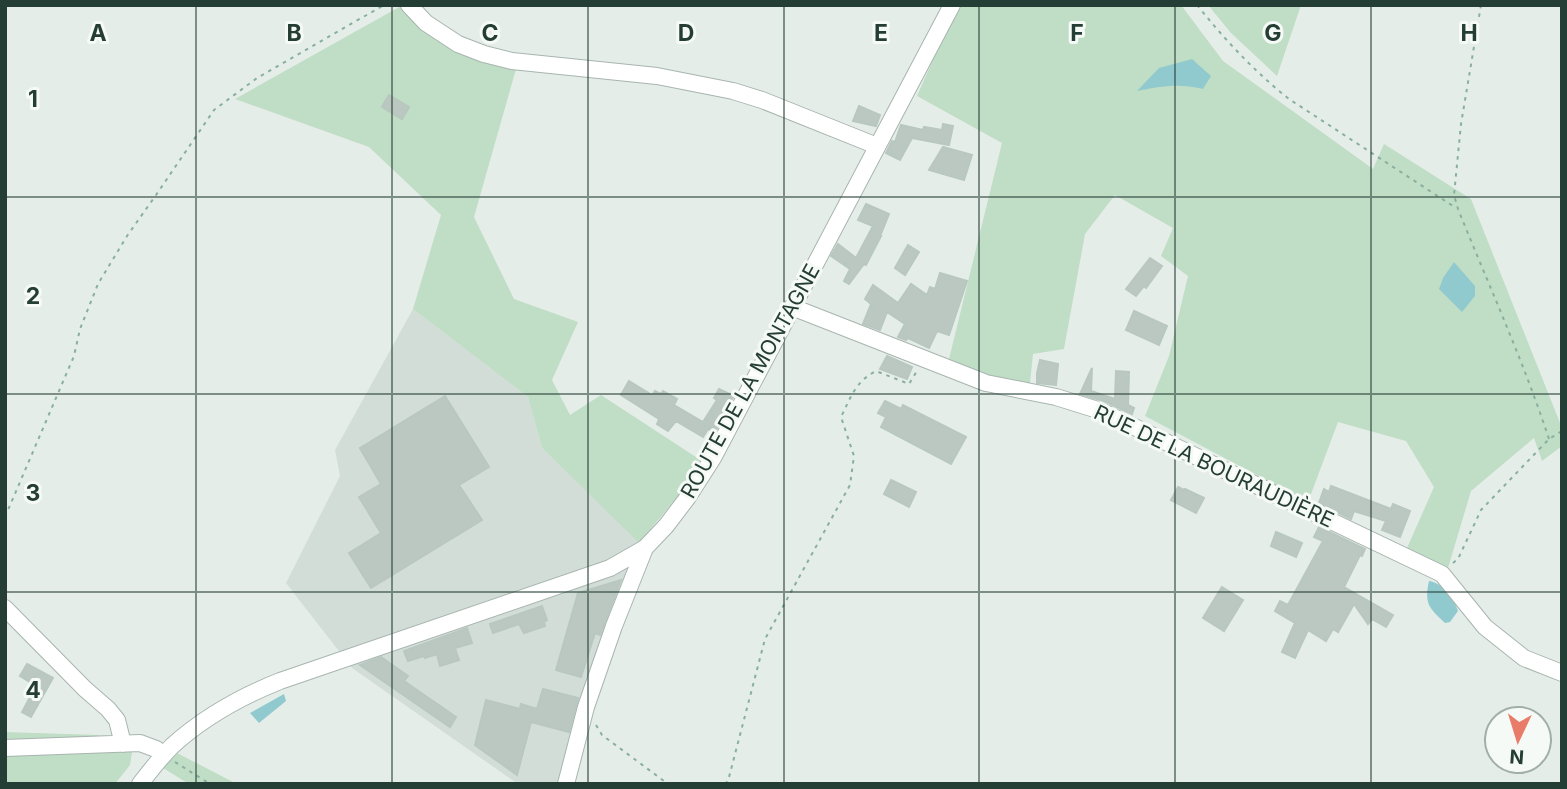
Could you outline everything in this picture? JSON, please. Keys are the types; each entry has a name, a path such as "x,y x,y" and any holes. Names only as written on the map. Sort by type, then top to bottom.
{"street":[{"path":"410,5 426,23 458,44 484,54 512,61 657,76 733,91 877,146"},
{"name":"ROUTE DE LA MONTAGNE","path":"140,784 164,755 191,729 251,692 610,568 645,548 688,497 713,458 953,5"},
{"name":"RUE DE LA BOURAUDIÈRE","path":"792,307 986,383 1056,397 1101,411 1442,574 1485,627 1524,657 1562,673"},
{"path":"566,784 586,707 645,548"},
{"path":"5,608 108,709 117,720 123,744"},
{"path":"5,748 140,743 164,755"}],"path":[{"path":"5,517 74,356 80,329 98,284 127,236 214,110 257,78 384,5"},
{"path":"1197,5 1217,30 1281,93 1458,209"},
{"path":"1481,5 1461,124 1454,195 1509,328 1549,439"},
{"path":"726,784 765,639 850,485 854,456 841,417 864,377 876,371 909,384 923,359"},
{"path":"1442,574 1458,559 1481,510 1549,439 1562,431"},
{"path":"586,707 602,734 668,784"},
{"path":"164,755 209,784"}],"shaded area":[{"path":"413,309 528,397 542,448 645,548 566,784 518,784 352,668 286,583 340,476 335,450"}],"green space":[{"path":"957,5 1181,5 1223,61 1373,169 1384,144 1471,199 1562,428 1562,446 1542,461 1534,438 1471,491 1448,568 1407,548 1434,487 1406,441 1338,422 1308,502 1145,416 1169,356 1188,276 1161,256 1173,228 1115,195 1085,234 1064,349 1033,354 1029,392 949,359 1002,143 917,96"},
{"path":"1208,5 1301,5 1277,76 1231,33"},
{"path":"401,6 516,69 474,217 514,299 578,322 552,380 570,415 601,395 702,461 683,490 639,543 542,448 528,397 413,309 441,215 369,147 235,99"},
{"path":"5,732 98,735 132,752 130,765 115,784 5,784"},
{"path":"177,753 237,784 189,784 163,768"}],"water":[{"path":"1192,59 1211,76 1203,89 1170,86 1137,91 1159,68"},
{"path":"1454,262 1475,286 1475,296 1462,312 1439,289"},
{"path":"1429,581 1443,588 1454,601 1458,611 1450,622 1445,623 1429,605"},
{"path":"284,694 286,701 259,723 250,713"}],"building":[{"path":"389,95 409,107 402,119 382,107"},
{"path":"859,106 880,115 876,126 853,121"},
{"path":"943,124 953,126 949,145 912,138 900,160 886,153 892,141 895,142 901,125 923,130 924,127 942,130"},
{"path":"943,147 972,155 964,180 929,170"},
{"path":"866,204 889,214 866,265 864,264 849,284 844,281 850,269 831,256 838,244 856,258 873,226 858,220"},
{"path":"908,245 919,252 905,275 895,268"},
{"path":"1150,258 1162,266 1146,288 1144,286 1136,296 1126,289"},
{"path":"940,273 967,281 949,335 937,331 929,348 908,338 906,340 898,337 905,324 887,312 880,330 863,324 871,304 865,299 873,285 898,303 911,284 927,295 930,287 935,289"},
{"path":"1134,311 1167,326 1159,345 1126,330"},
{"path":"887,356 912,367 907,379 880,369"},
{"path":"1040,360 1058,364 1056,385 1037,383"},
{"path":"1092,368 1091,391 1115,399 1116,371 1129,372 1128,405 1134,408 1132,414 1080,394"},
{"path":"629,381 652,395 655,391 661,394 663,391 677,399 674,405 703,422 717,400 714,398 719,389 734,396 719,419 721,420 715,432 708,429 703,437 676,421 668,431 657,424 659,419 621,395"},
{"path":"445,396 489,467 459,485 482,520 371,588 349,553 381,533 359,497 381,484 360,448"},
{"path":"885,401 901,409 903,405 966,437 951,464 881,427 886,417 878,413"},
{"path":"891,480 916,492 909,507 884,494"},
{"path":"1331,486 1391,509 1393,504 1410,511 1400,537 1382,530 1386,521 1354,511 1351,519 1319,503 1324,489 1329,492"},
{"path":"1178,487 1204,498 1196,513 1171,500"},
{"path":"1319,527 1365,549 1344,587 1393,615 1386,627 1372,619 1368,624 1354,604 1338,632 1333,629 1326,641 1308,630 1295,658 1282,652 1295,623 1275,611 1280,601 1288,605 1323,541 1314,537"},
{"path":"1276,532 1302,543 1296,557 1271,546"},
{"path":"621,580 600,635 595,633 581,677 556,670 578,593"},
{"path":"1222,587 1243,600 1224,631 1203,618"},
{"path":"542,606 547,620 544,622 545,626 524,633 519,624 493,633 490,624"},
{"path":"467,628 472,643 455,648 459,660 440,666 437,654 408,661 404,651"},
{"path":"381,657 408,676 404,681 456,717 450,727 360,665"},
{"path":"27,664 53,678 31,717 22,712 36,686 20,676"},
{"path":"543,689 578,698 569,732 531,722 517,775 475,745 486,700 520,709 521,704 537,709"}]}
